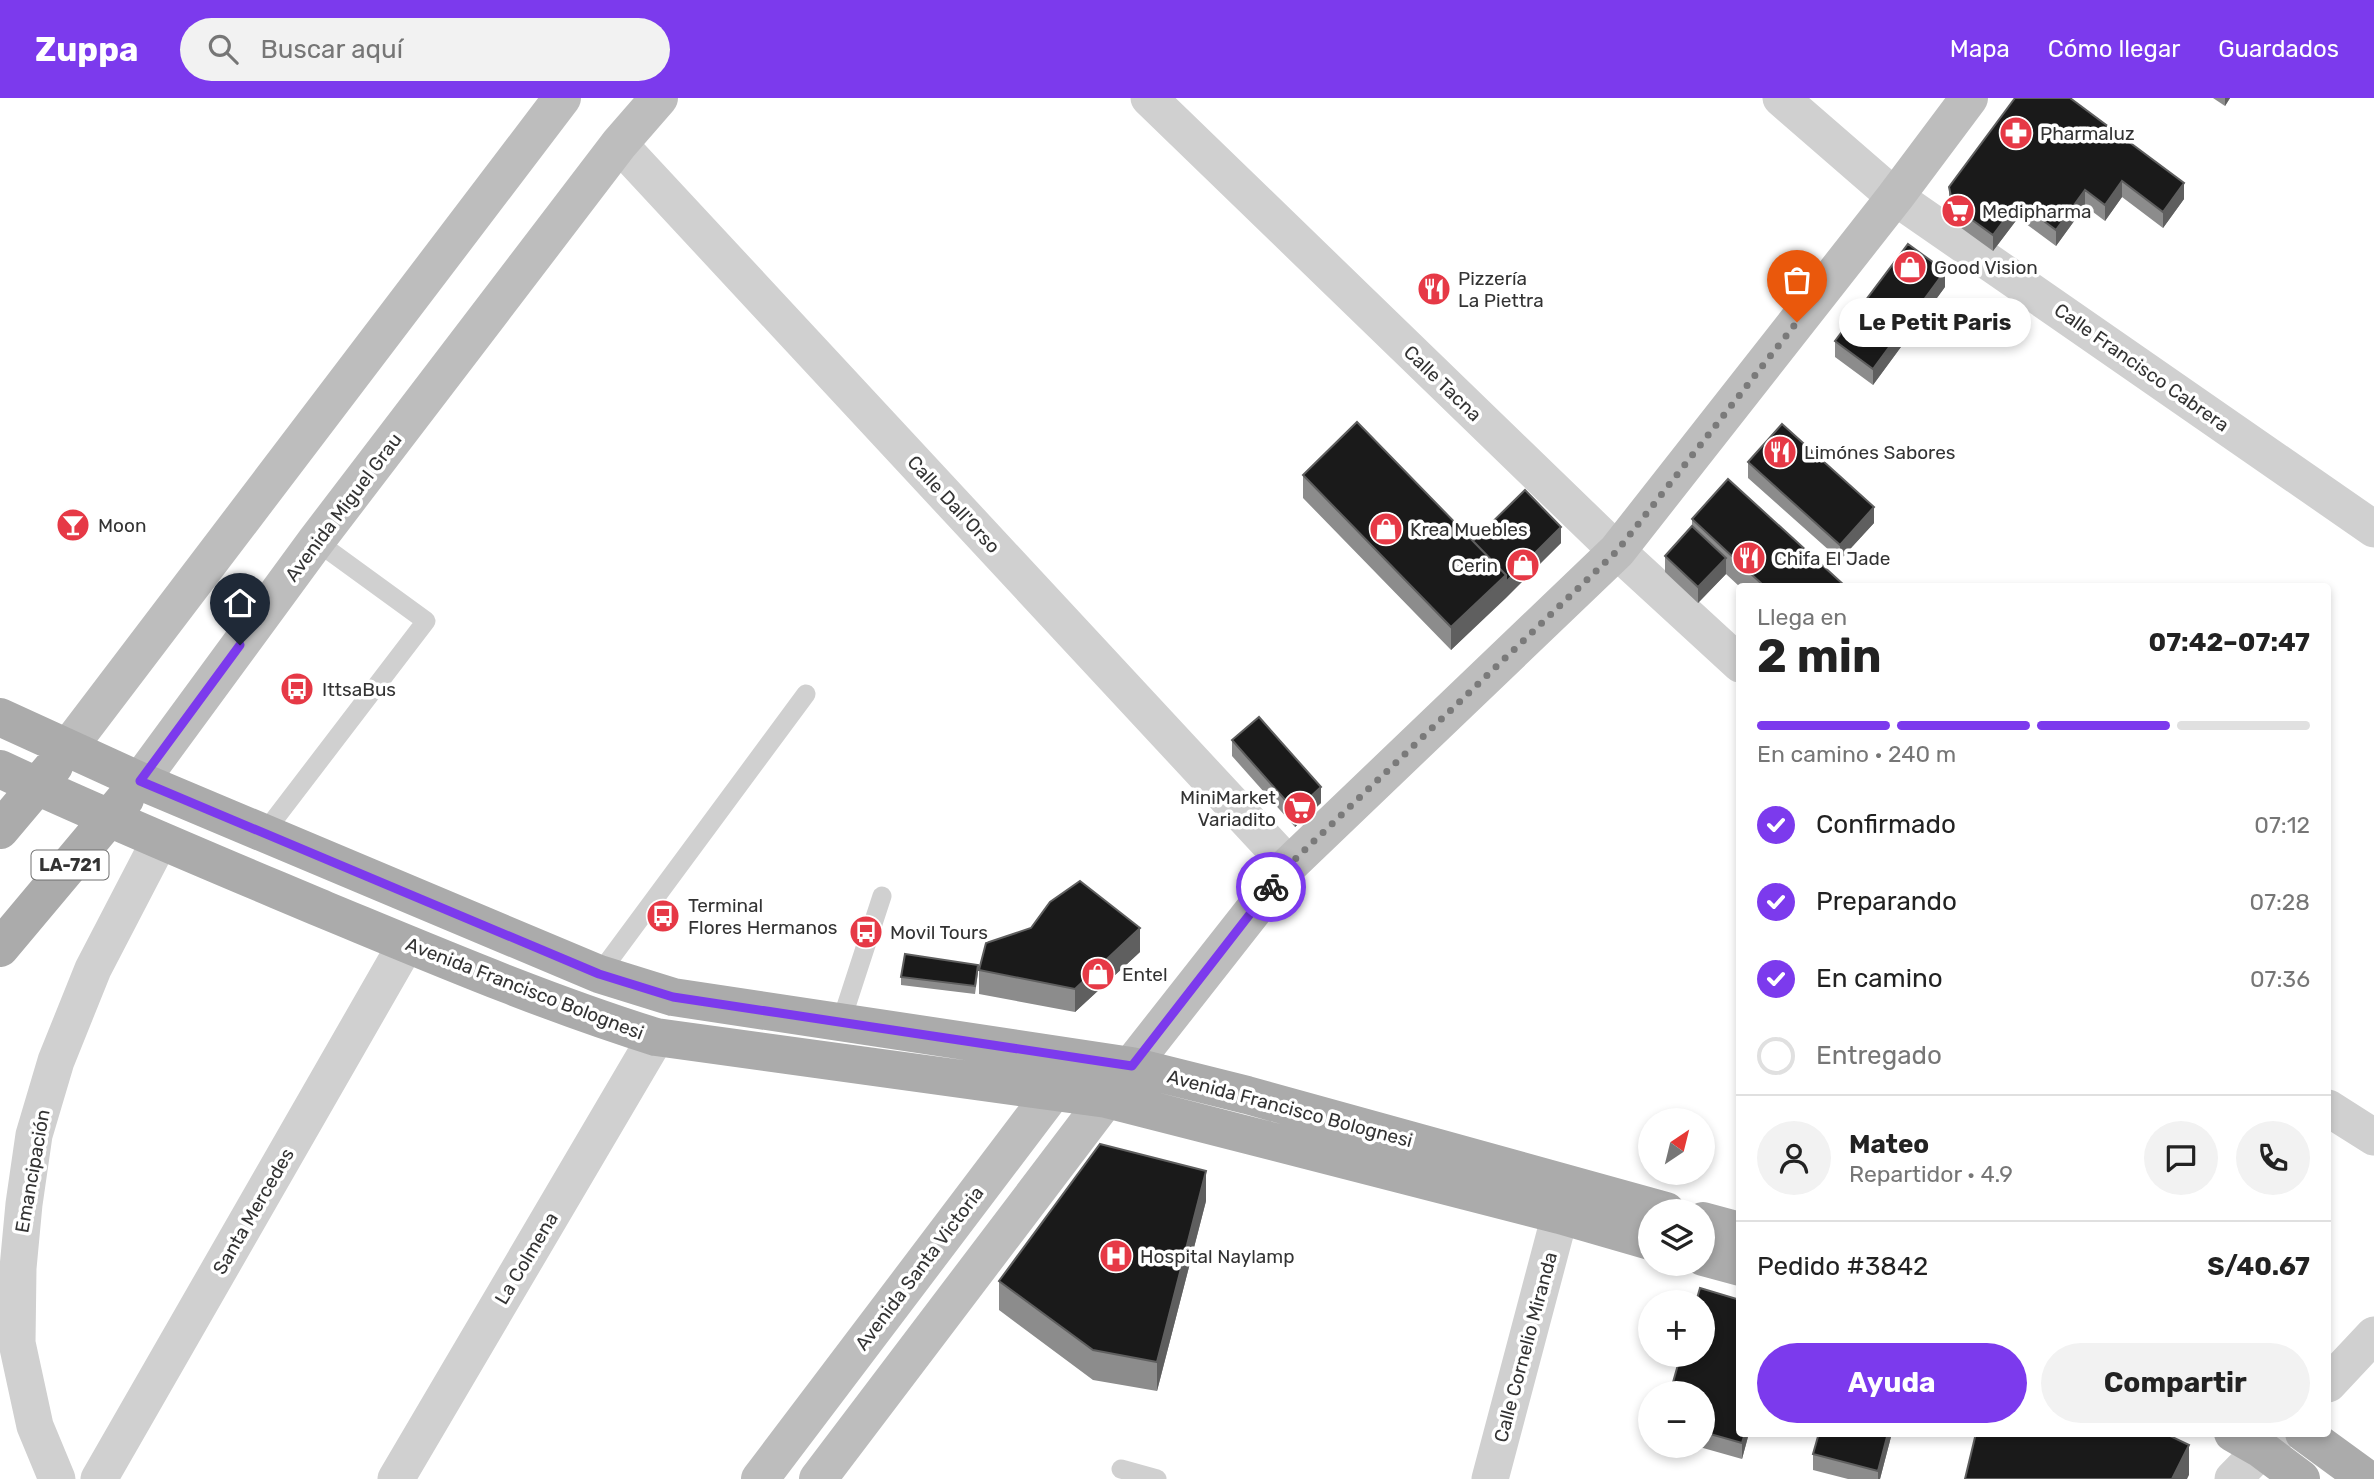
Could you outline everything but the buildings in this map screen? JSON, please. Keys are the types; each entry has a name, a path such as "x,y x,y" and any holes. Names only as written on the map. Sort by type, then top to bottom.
{"main road":[{"path":"0,830 68,748 562,98"},
{"name":"Avenida Miguel Grau","path":"0,948 140,781 316,541 620,144 659,98"},
{"path":"818,1479 1132,1066 1289,865 1617,551 1895,197 1969,98"},
{"name":"Avenida Francisco Bolognesi","path":"0,717 140,781 599,974 673,997 1132,1066 1260,1098 1638,1203"},
{"name":"Avenida Francisco Bolognesi","path":"0,769 406,944 597,1019 656,1037 1107,1099 1560,1215 1638,1238"},
{"name":"Avenida Santa Victoria","path":"760,1479 1079,1058"},
{"path":"1715,1224 1736,1230"},
{"path":"1715,1260 1736,1266"},
{"path":"2309,1437 2367,1479"},
{"path":"2258,1439 2301,1479"}],"street":[{"name":"Calle Tacna","path":"1149,98 1617,551 1736,660"},
{"name":"Calle Francisco Cabrera","path":"1781,98 1895,197 2374,529"},
{"name":"Calle Dall'Orso","path":"620,144 1289,865"},
{"name":"Emancipación","path":"57,1479 35,1426 17,1343 18,1268 32,1149 56,1061 93,969 160,840"},
{"name":"Santa Mercedes","path":"99,1479 406,944"},
{"name":"La Colmena","path":"396,1479 656,1037"},
{"path":"2331,1110 2374,1137"},
{"name":"Calle Cornelio Miranda","path":"1490,1479 1560,1215"},
{"path":"2331,1381 2374,1335"},
{"path":"2233,1479 2258,1439"}],"lane":[{"path":"264,833 426,621 316,541"},
{"path":"599,974 806,694"},
{"path":"828,1061 882,896"},
{"path":"1121,1469 1157,1479"}],"way so far":[{"path":"1271,887 1289,865 1617,551 1797,322"}],"place":[{"name":"Pharmaluz","path":"2016,133"},
{"name":"Medipharma","path":"1958,211"},
{"name":"Good Vision","path":"1910,267"},
{"name":"Pizzería La Piettra","path":"1434,289"},
{"name":"Le Petit Paris","path":"1797,322"},
{"name":"Limónes Sabores","path":"1780,452"},
{"name":"Moon","path":"73,525"},
{"name":"Krea Muebles","path":"1386,529"},
{"name":"Chifa El Jade","path":"1749,558"},
{"name":"Cerin","path":"1523,565"},
{"name":"IttsaBus","path":"297,689"},
{"name":"MiniMarket Variadito","path":"1300,808"},
{"name":"Terminal Flores Hermanos","path":"663,916"},
{"name":"Movil Tours","path":"866,932"},
{"name":"Entel","path":"1098,974"},
{"name":"Hospital Naylamp","path":"1116,1256"}],"route":[{"path":"240,645 140,781 599,974 673,997 1132,1066 1271,887"}]}
